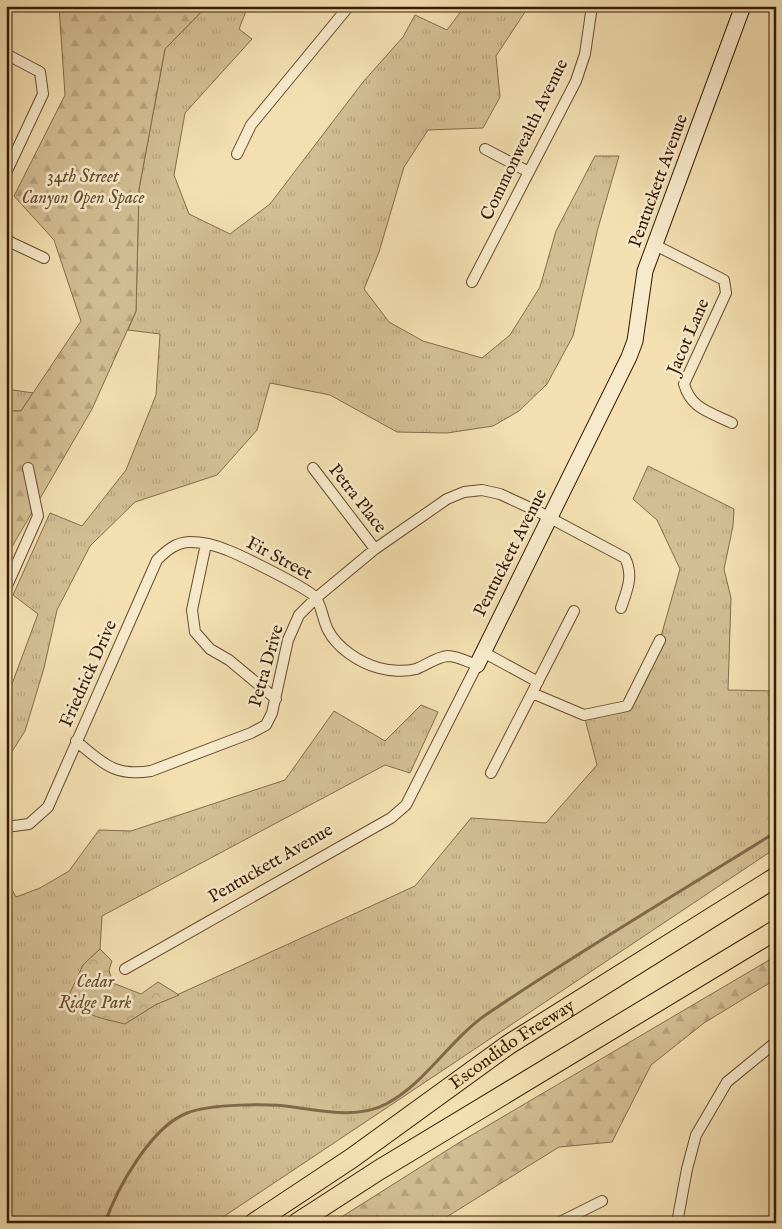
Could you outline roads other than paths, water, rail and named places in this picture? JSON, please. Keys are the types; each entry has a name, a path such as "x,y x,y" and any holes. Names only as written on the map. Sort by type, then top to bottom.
{"highway":[{"name":"Escondido Freeway","path":"254,1223 352,1158 508,1045 776,876"},
{"name":"Escondido Freeway","path":"297,1223 379,1170 776,930"}],"street":[{"path":"237,154 251,125 350,6"},
{"name":"Commonwealth Avenue","path":"472,282 576,80 585,54 592,6"},
{"name":"Pentuckett Avenue","path":"125,969 391,818 406,805 629,358 635,341 645,271 743,6"},
{"path":"6,54 40,72 43,94 6,173"},
{"path":"485,149 529,172"},
{"path":"6,237 10,242 44,258"},
{"name":"Jacot Lane","path":"655,246 724,280 726,293 684,384 687,396 694,405 732,423"},
{"path":"6,588 38,516 28,468"},
{"name":"Petra Place","path":"313,468 375,549"},
{"name":"Petra Drive","path":"76,741 109,768 124,773 151,771 251,733 266,724 272,714 276,699 288,640 299,615 316,598 375,549 436,505 464,492 482,490 500,494 625,558 630,568 631,580 621,608"},
{"name":"Friedrick Drive","path":"6,827 28,824 48,807 157,560 167,550 176,545 188,542 206,544"},
{"path":"206,544 192,610 195,632 210,649 229,660 276,699"},
{"name":"Fir Street","path":"206,544 227,550 316,598 328,632 341,647 357,659 378,668 402,671 416,669 438,658 449,656 480,658 538,682"},
{"path":"491,773 574,611"},
{"path":"532,693 584,715 627,706 660,640"},
{"path":"678,1223 687,1169 696,1135 727,1082 776,1042"},
{"path":"558,1223 602,1200"}],"waterway":[{"path":"105,1223 118,1193 137,1160 148,1145 174,1120 197,1110 224,1106 270,1105 352,1113 375,1109 386,1104 413,1085 461,1036 487,1014 594,944 776,832"}],"park label":[{"name":"34th Street Canyon Open Space","path":"83,187"},
{"name":"Cedar Ridge Park","path":"95,992"}]}
